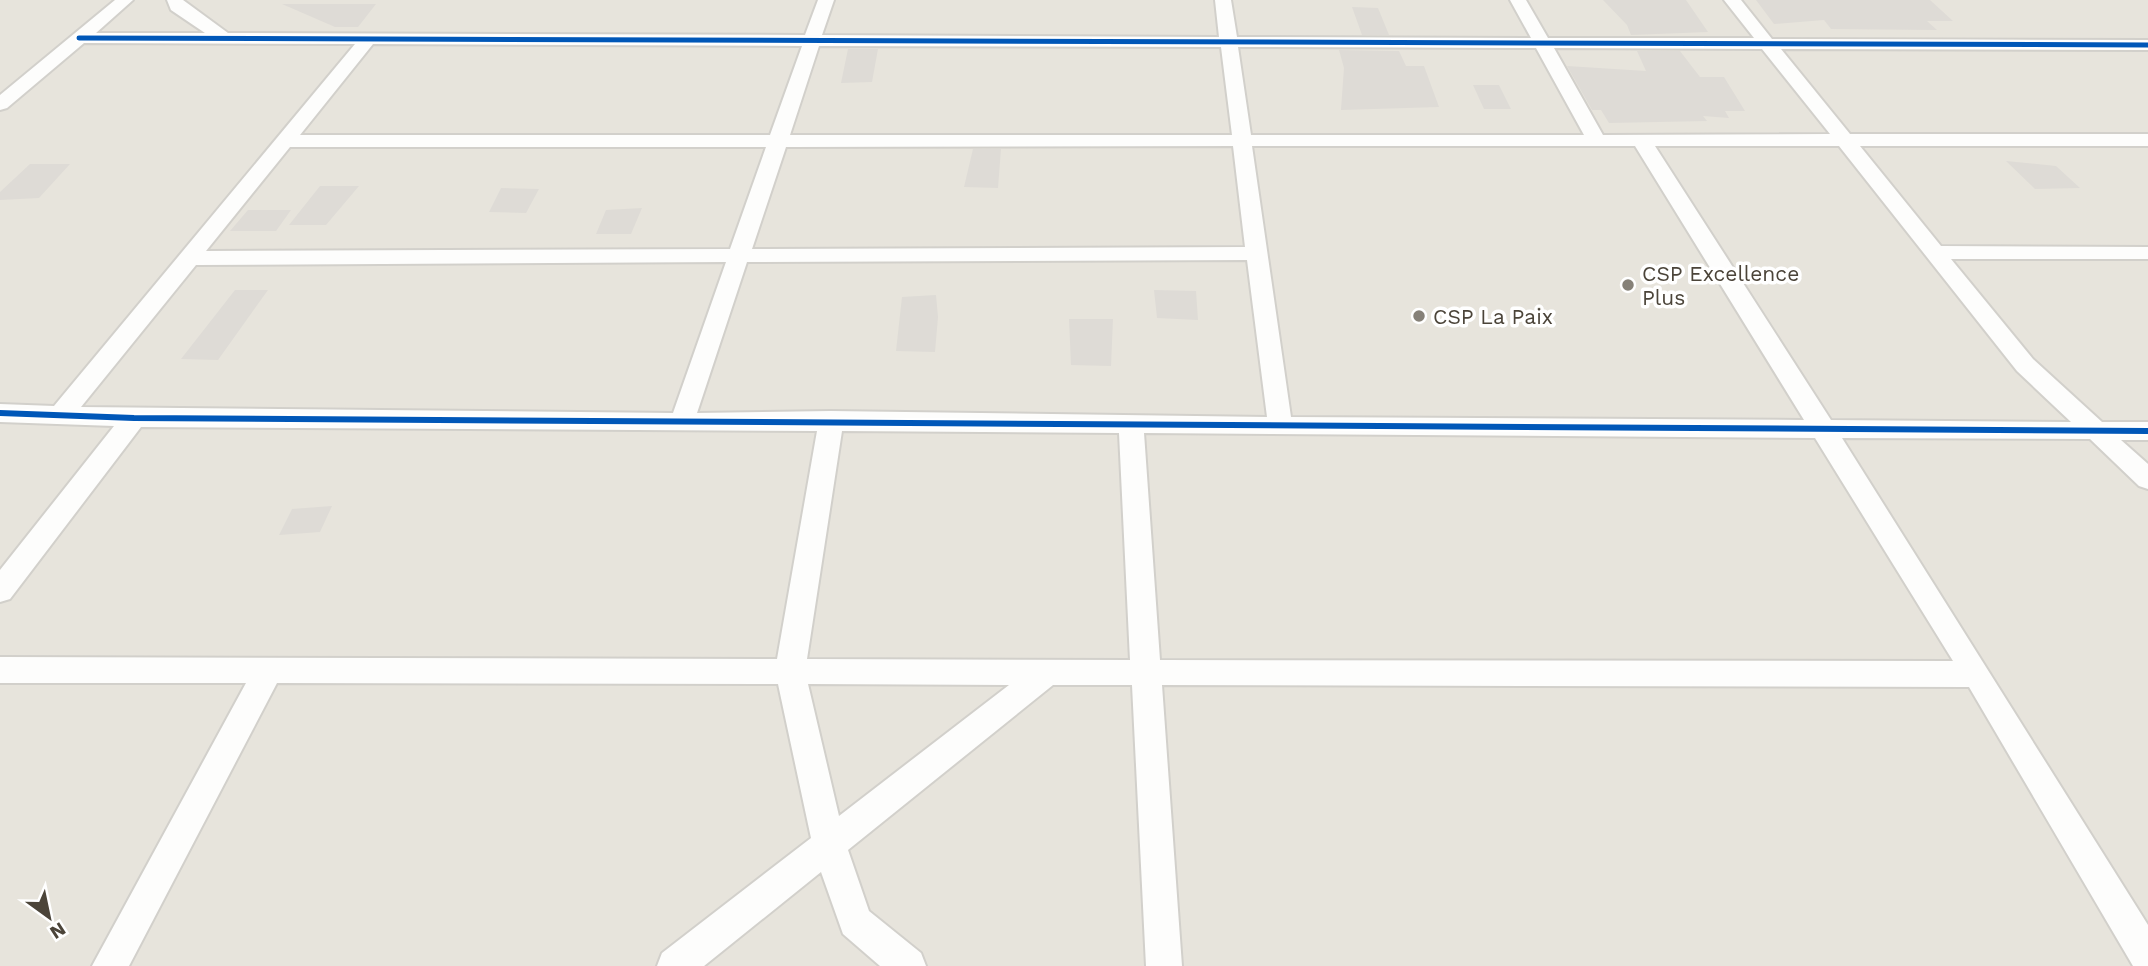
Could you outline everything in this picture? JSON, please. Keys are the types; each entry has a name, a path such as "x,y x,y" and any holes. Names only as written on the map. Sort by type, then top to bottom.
{"street":[{"path":"0,104 125,0"},
{"path":"175,0 177,6 225,39"},
{"path":"683,419 826,0"},
{"path":"1223,0 1280,424"},
{"path":"1518,0 1597,141"},
{"path":"1732,0 2025,365 2148,479"},
{"path":"79,38 2148,45"},
{"path":"62,414 368,40"},
{"path":"285,141 2148,141"},
{"path":"1642,141 1977,674 2148,958"},
{"path":"1935,252 2148,253"},
{"path":"189,258 1257,253"},
{"path":"0,413 134,418 683,419 2148,431"},
{"path":"0,591 134,418"},
{"path":"831,420 790,671 829,845 855,922 908,966"},
{"path":"1131,423 1149,672 1164,966"},
{"path":"0,670 1977,674"},
{"path":"110,966 268,671"},
{"path":"676,966 1047,672"}],"shaded area":[{"path":"0,0 2148,0 2148,966 0,966"}],"building":[{"path":"1603,0 1686,0 1708,32 1631,35 1627,25"},
{"path":"1756,0 1930,0 1953,21 1927,21 1937,30 1831,29 1824,20 1774,24"},
{"path":"282,4 376,4 358,27 335,27"},
{"path":"1352,7 1378,8 1389,35 1362,35"},
{"path":"848,49 878,49 872,82 841,83"},
{"path":"1339,50 1399,51 1406,66 1424,66 1439,107 1341,110 1344,68"},
{"path":"1637,51 1680,51 1700,77 1724,77 1745,111 1725,111 1729,118 1703,116 1707,121 1609,123 1601,110 1592,110 1567,66 1646,71"},
{"path":"1473,85 1499,85 1511,109 1484,109"},
{"path":"973,149 1001,149 998,188 964,187"},
{"path":"2006,161 2056,166 2080,188 2035,189"},
{"path":"30,164 70,164 39,198 0,200 0,192"},
{"path":"320,186 359,186 326,225 289,225"},
{"path":"501,188 539,189 526,213 489,212"},
{"path":"642,208 631,234 596,234 606,210"},
{"path":"248,210 291,210 276,231 230,231"},
{"path":"235,290 268,290 218,360 181,359"},
{"path":"1154,290 1196,291 1198,320 1157,318"},
{"path":"936,295 938,317 935,352 896,351 902,297"},
{"path":"1069,319 1113,319 1111,366 1071,365"},
{"path":"332,506 320,532 279,535 292,509"}],"cycle path":[{"path":"79,38 2148,45"},
{"path":"0,413 134,418 2148,431"}],"place":[{"name":"CSP Excellence Plus","path":"1628,285"},
{"name":"CSP La Paix","path":"1419,316"}]}
